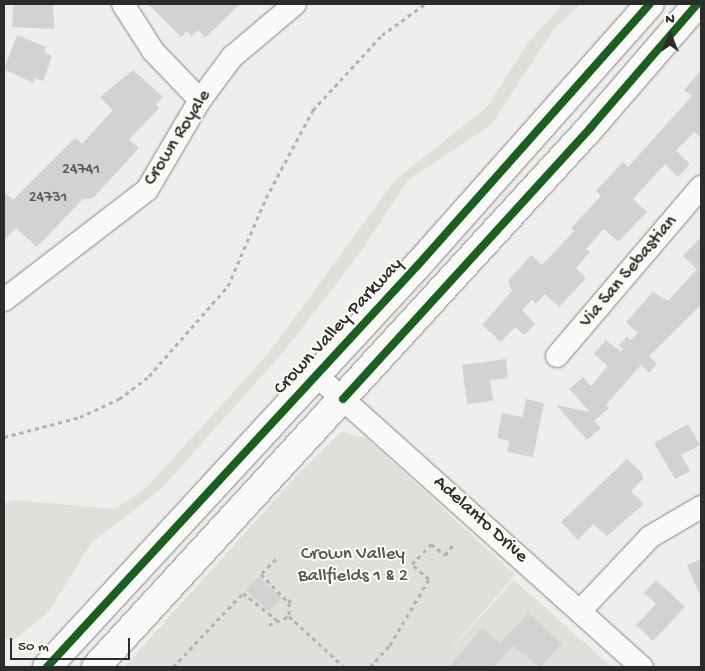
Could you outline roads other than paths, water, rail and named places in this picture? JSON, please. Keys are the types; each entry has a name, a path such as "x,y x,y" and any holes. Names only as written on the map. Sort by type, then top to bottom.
{"main road":[{"name":"Crown Valley Parkway","path":"47,667 316,375 650,4"},
{"path":"96,667 344,399 598,120 697,4"}],"street":[{"path":"124,4 153,51 200,100"},
{"name":"Crown Royale","path":"4,300 147,190 200,100 232,57 295,4"},
{"name":"Via San Sebastian","path":"557,356 701,187"},
{"name":"Adelanto Drive","path":"316,375 581,610 642,667"},
{"path":"581,610 650,537 701,507"}],"park label":[{"name":"Crown Valley Ballfields 1 & 2","path":"353,566"}]}
